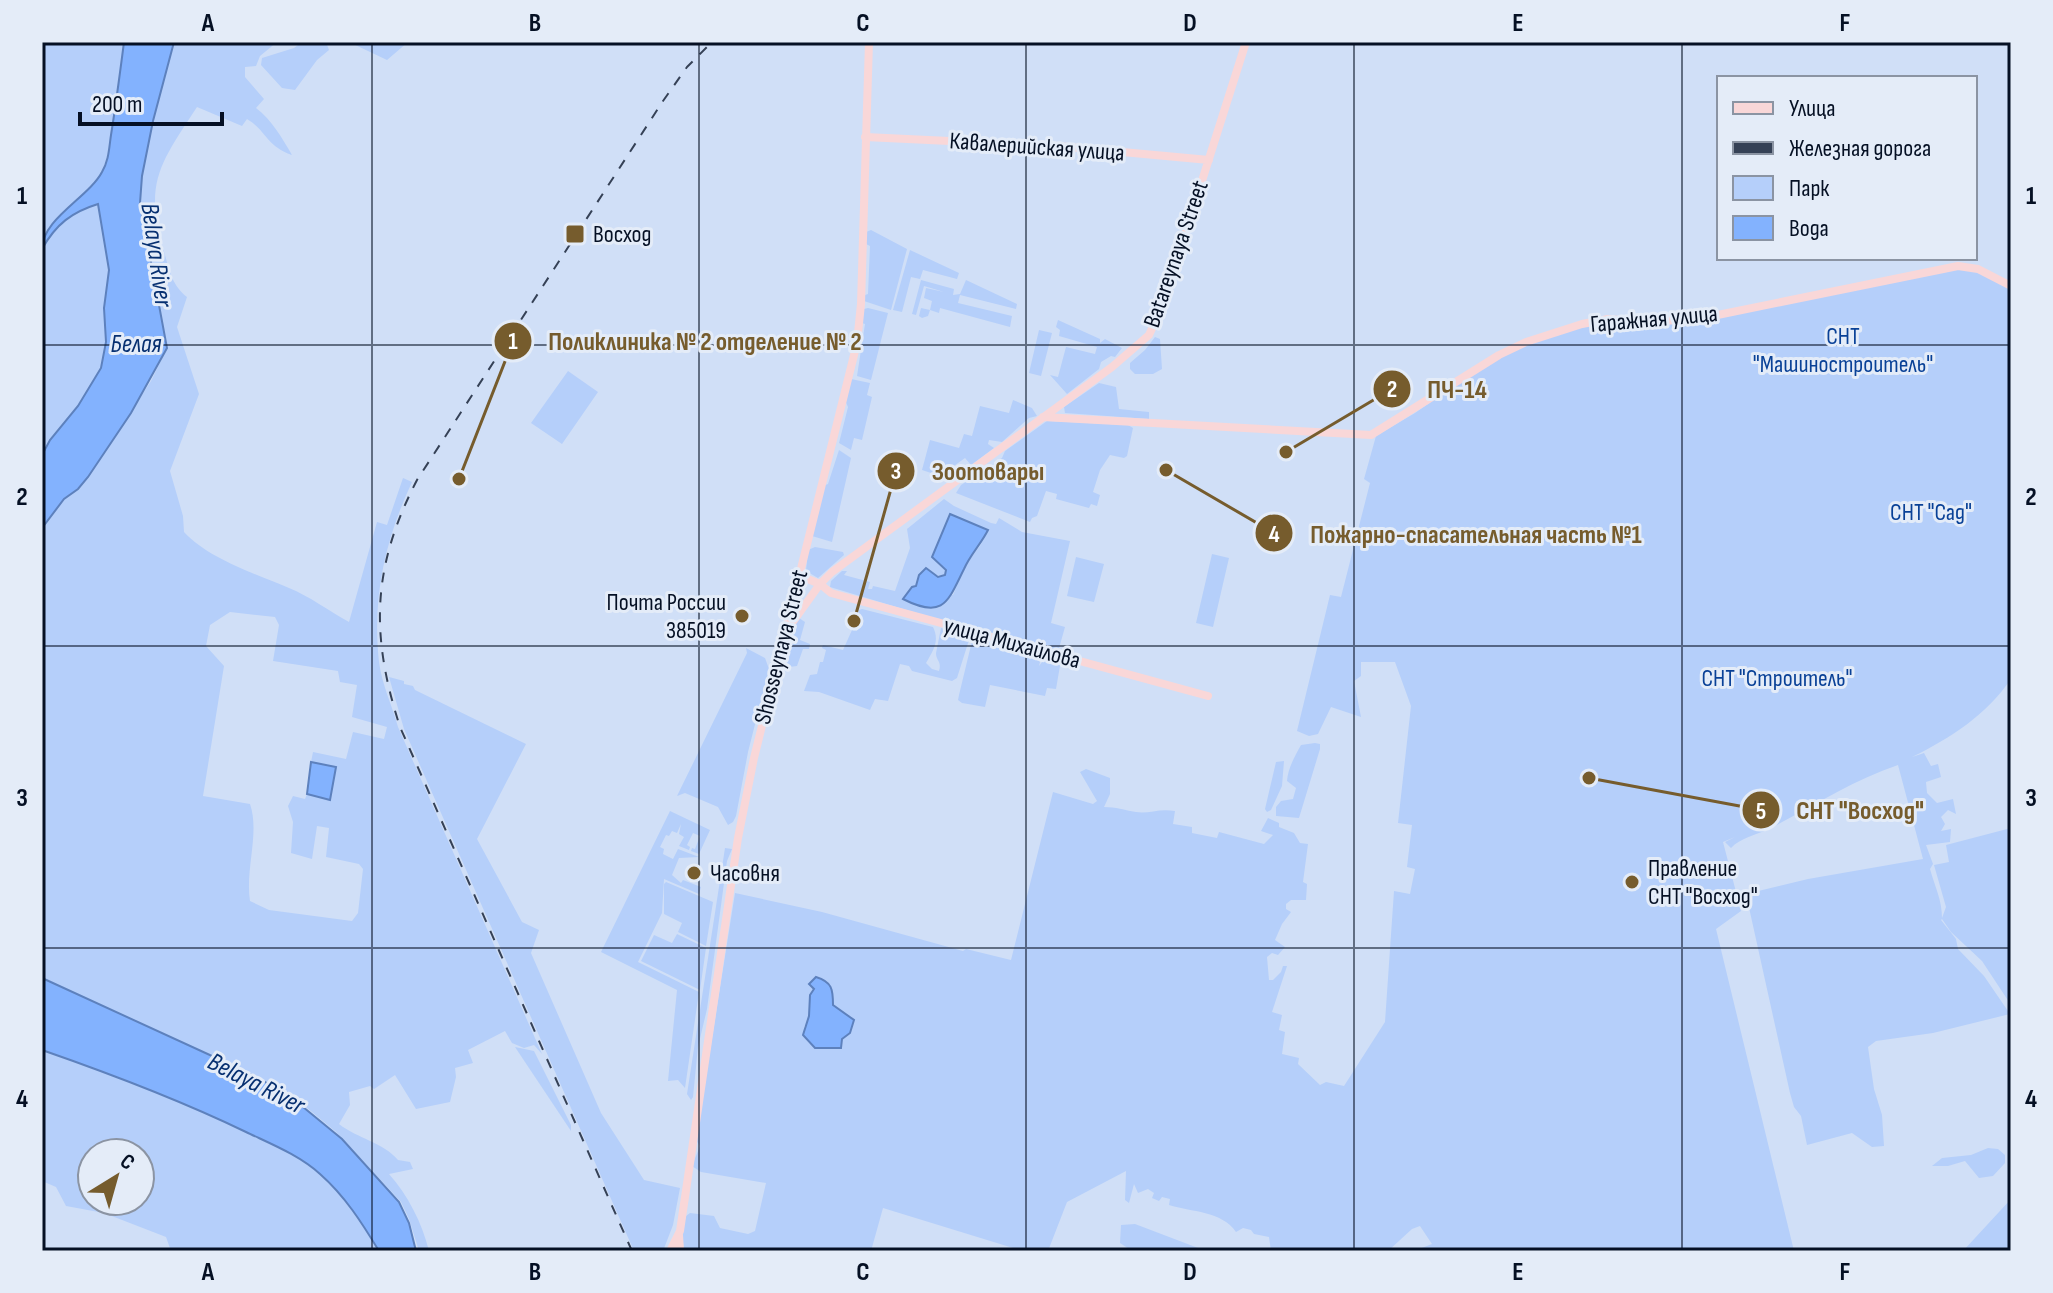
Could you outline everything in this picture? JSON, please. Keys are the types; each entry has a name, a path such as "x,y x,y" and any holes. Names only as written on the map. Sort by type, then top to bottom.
{"main road":[{"name":"Shosseynaya Street","path":"670,1251 680,1231 738,838 754,758 857,343 861,304 869,42"},
{"name":"Batareynaya Street","path":"785,633 820,584 860,551 1135,349 1153,328 1246,42"},
{"name":"Кавалерийская улица","path":"865,137 1057,146 1209,160"},
{"name":"Гаражная улица","path":"1043,417 1371,435 1499,355 1526,342 1582,324 1608,319 1642,322 1698,319 1958,266 1978,269 2011,286"},
{"name":"улица Михайлова","path":"798,575 820,584 831,593 1208,696"},
{"path":"680,1231 680,1251"}],"green space":[{"path":"42,42 124,42 116,118 101,175 42,241"},
{"path":"174,42 277,42 260,56 256,66 245,67 245,77 264,99 256,108 272,124 292,155 276,147 247,119 242,126 197,107 158,176 155,210 158,231 173,279 187,297 177,327 199,394 170,471 183,516 184,532 220,558 296,591 349,622 377,522 387,525 403,478 412,482 394,525 379,592 377,638 380,670 398,727 542,1054 534,1045 524,1048 512,1043 505,1031 468,1050 473,1063 455,1068 450,1102 416,1109 395,1075 374,1089 370,1086 349,1092 350,1105 339,1124 385,1149 398,1160 410,1162 413,1169 389,1174 414,1210 429,1251 419,1251 401,1202 336,1132 307,1108 277,1087 236,1066 171,1040 42,978 42,528 64,499 88,477 151,381 167,348 140,203 153,121","holes":["230,612 275,617 279,625 273,661 338,671 340,682 357,685 352,717 387,727 384,739 353,732 346,759 313,752 311,762 336,767 330,800 307,794 305,799 293,796 288,806 293,822 291,853 312,859 317,826 329,828 326,857 359,864 363,869 358,913 352,921 269,910 250,901 254,827 250,804 203,796 224,666 206,646 210,625"]},
{"path":"302,42 326,42 329,50 317,60 295,90 282,88 261,65 262,58 294,48"},
{"path":"349,42 408,42 387,60"},
{"path":"98,203 109,271 104,308 106,342 101,368 42,455 42,249 66,220"},
{"path":"871,230 907,249 891,310 864,301 868,294 870,246 866,244 866,232"},
{"path":"910,250 959,273 957,279 923,270 920,279 911,277 902,312 893,310"},
{"path":"1967,266 2011,286 2011,679 1990,704 1967,724 1912,757 1924,753 1931,766 1938,764 1941,777 1926,782 1927,793 1937,803 1953,799 1956,814 1948,810 1941,817 1945,824 1941,831 1951,829 1950,842 1926,845 1933,864 1930,869 1940,899 1942,918 1946,907 1934,865 1949,862 1946,845 2011,828 2011,1005 1982,961 1941,920 1956,939 1958,949 1984,976 2010,1014 1933,1033 1876,1041 1868,1047 1874,1089 1882,1115 1884,1146 1872,1147 1852,1133 1807,1145 1801,1116 1794,1107 1790,1093 1746,894 1808,879 1923,859 1898,765 1849,786 1731,848 1725,842 1735,837 1723,842 1741,911 1716,929 1794,1251 1414,1251 1432,1244 1420,1226 1412,1229 1388,1251 1271,1251 1269,1237 1243,1228 1236,1232 1214,1216 1169,1205 1170,1199 1162,1197 1159,1201 1152,1198 1154,1193 1148,1189 1138,1193 1134,1184 1129,1203 1125,1200 1126,1171 1067,1202 1048,1251 1023,1251 883,1208 871,1251 684,1251 682,1233 686,1216 690,1213 714,1216 720,1228 748,1234 755,1231 766,1183 701,1172 692,1166 700,1146 696,1140 735,893 822,912 963,951 966,949 1011,960 1053,792 1093,804 1097,801 1080,772 1086,769 1110,778 1110,794 1104,807 1141,812 1175,811 1173,824 1192,827 1192,833 1217,838 1219,832 1264,844 1273,835 1261,831 1268,818 1294,833 1300,843 1308,844 1303,882 1307,884 1306,900 1291,900 1286,904 1286,909 1291,912 1275,940 1285,947 1278,955 1272,953 1267,957 1269,980 1281,972 1283,966 1287,966 1272,1012 1282,1015 1279,1030 1285,1032 1282,1054 1299,1058 1298,1064 1320,1085 1326,1082 1344,1086 1385,1022 1394,891 1410,894 1415,869 1407,867 1412,825 1398,823 1411,706 1395,662 1361,662 1361,676 1354,681 1361,717 1331,707 1318,734 1309,736 1297,731 1330,595 1341,597 1370,483 1364,479 1376,436 1499,355 1582,324 1698,319","holes":["827,983 833,991 832,1005 841,1048 824,1048 804,1027 808,1022 814,989 812,985"]},
{"path":"921,280 954,289 953,295 960,294 966,280 1017,304 1016,309 960,295 958,303 1012,316 1010,327 940,308 939,313 930,310 932,301 924,298 926,288 944,292 924,286 916,315 912,314"},
{"path":"921,308 930,310 928,316 919,316"},
{"path":"864,309 888,313 871,380 857,376 865,324 862,323"},
{"path":"1058,320 1100,339 1100,343 1105,339 1122,348 1115,357 1101,362 1099,369 1067,394 1050,375 1058,377 1066,347 1095,354 1097,347 1059,336 1060,330 1056,327"},
{"path":"1039,330 1052,333 1041,376 1029,373"},
{"path":"1155,337 1160,339 1162,369 1153,374 1135,374 1130,369 1130,363"},
{"path":"568,371 598,392 562,444 531,423"},
{"path":"851,379 870,383 867,395 872,397 862,440 854,438 851,450 839,443"},
{"path":"1099,383 1116,387 1119,409 1149,412 1149,419 1065,413 1064,407"},
{"path":"1013,400 1032,408 1037,416 1029,418 1002,442 989,440 988,444 994,448 971,465 965,458 940,476 922,470 930,440 959,448 964,434 972,436 980,406 1009,413"},
{"path":"1047,421 1128,425 1133,428 1127,456 1110,455 1100,470 1093,492 1100,495 1097,506 1091,504 1089,508 1056,499 1057,494 1046,491 1037,516 1030,522 956,493 961,485 1002,458 1005,451"},
{"path":"839,450 851,458 832,542 812,536 823,486 828,484"},
{"path":"944,499 991,523 996,524 999,518 1022,532 1070,541 1051,623 1065,627 1058,652 947,622 946,617 943,621 830,587 831,581 842,571 847,571 844,575 870,582 868,589 873,586 895,591 910,548 907,529","holes":["982,543 965,566 953,595 912,587 916,586 921,574 945,576 947,570"]},
{"path":"815,547 843,552 844,555 818,578 806,571 808,550"},
{"path":"1212,554 1229,558 1213,627 1196,623"},
{"path":"1076,557 1104,564 1094,602 1067,596"},
{"path":"862,609 933,627 936,641 926,663 939,671 936,653 941,628 967,636 969,640 957,678 952,681 912,671 909,666 900,664 888,701 875,699 870,710 819,692 804,691 810,675 817,674 820,662 823,662 826,650 822,648 823,645 843,650 852,630 857,631 860,619 857,618"},
{"path":"799,618 805,622 800,640 810,644 809,649 803,649 797,666 789,667 781,660 791,630"},
{"path":"975,638 1030,653 1040,662 1039,666 1046,657 1061,660 1056,689 1047,688 1045,696 990,685 985,707 962,703 958,700 959,695"},
{"path":"746,648 765,658 769,669 736,816 728,825 718,807 685,793 677,796 747,653"},
{"path":"389,677 404,681 415,690 526,744 477,839 522,922 539,930 531,953 601,1113 644,1180 680,1188 673,1225 663,1251 634,1251 404,729"},
{"path":"1320,744 1320,749 1299,818 1276,816 1276,807 1281,801 1293,799 1296,788 1287,781 1296,753 1301,745"},
{"path":"1284,761 1282,786 1271,810 1267,812 1265,809 1276,762"},
{"path":"670,811 710,830 699,854 691,851 695,849 700,836 693,833 687,845 689,850 679,846 684,837 679,834 681,824 677,833 672,831 669,836 666,835 660,847 664,849 663,854 673,859 678,849 699,857 679,858 672,875 681,883 683,880 701,887 699,894 664,879 662,913 638,962 699,992 685,1088 678,1080 668,1081 677,990 601,952"},
{"path":"725,848 732,849 727,861 691,1100 687,1094"},
{"path":"666,882 713,902 706,946 678,932 682,923 664,914"},
{"path":"677,934 706,948 700,990 641,961 654,935 672,943"},
{"path":"515,1047 534,1051 571,1125 571,1131"},
{"path":"42,1050 171,1098 294,1156 329,1182 379,1251 171,1251 166,1237 114,1217 156,1217 156,1137 76,1137 76,1208 66,1206 56,1187 42,1181"},
{"path":"1988,1148 1998,1149 2005,1155 2005,1163 1993,1176 1979,1178 1965,1161 1932,1166 1942,1158 1971,1155"},
{"path":"2011,1199 2011,1251 1963,1251"},
{"path":"1135,1224 1206,1251 1132,1251 1120,1243 1121,1225"}],"water":[{"name":"Белая","path":"124,42 174,42 153,121 140,203 167,348 131,413 88,477 64,499 42,528 42,455 101,368 106,342 104,308 109,270 98,204 66,220 42,249 50,228 96,181 104,167"},
{"path":"950,514 988,530 943,604 928,608 903,599 916,586 919,575 926,568 938,577 945,575 946,570 932,557"},
{"path":"311,762 336,767 330,800 307,794"},
{"path":"816,977 830,987 833,1005 854,1020 850,1033 842,1039 841,1048 815,1048 803,1035 809,1016 810,995 814,989 809,984"},
{"name":"Belaya River","path":"42,978 236,1067 297,1102 342,1139 399,1202 409,1223 416,1251 379,1251 329,1182 284,1150 171,1098 42,1050"}],"railway":[{"path":"632,1251 400,727 384,661 380,601 391,542 417,480 663,101 687,67 712,42"}],"place":[{"name":"Восход","path":"575,234"},
{"name":"ПЧ-14","path":"1286,452"},
{"name":"Пожарно-спасательная часть №1","path":"1166,470"},
{"name":"Поликлиника № 2 отделение № 2","path":"459,479"},
{"name":"Почта России 385019","path":"742,616"},
{"name":"Зоотовары","path":"854,621"},
{"name":"СНТ \"Восход\"","path":"1589,778"},
{"name":"Часовня","path":"694,873"},
{"name":"Правление СНТ \"Восход\"","path":"1632,882"}],"park label":[{"name":"СНТ \"Машиностроитель\"","path":"1843,350"},
{"name":"СНТ \"Сад\"","path":"1931,512"},
{"name":"СНТ \"Строитель\"","path":"1777,678"}]}
